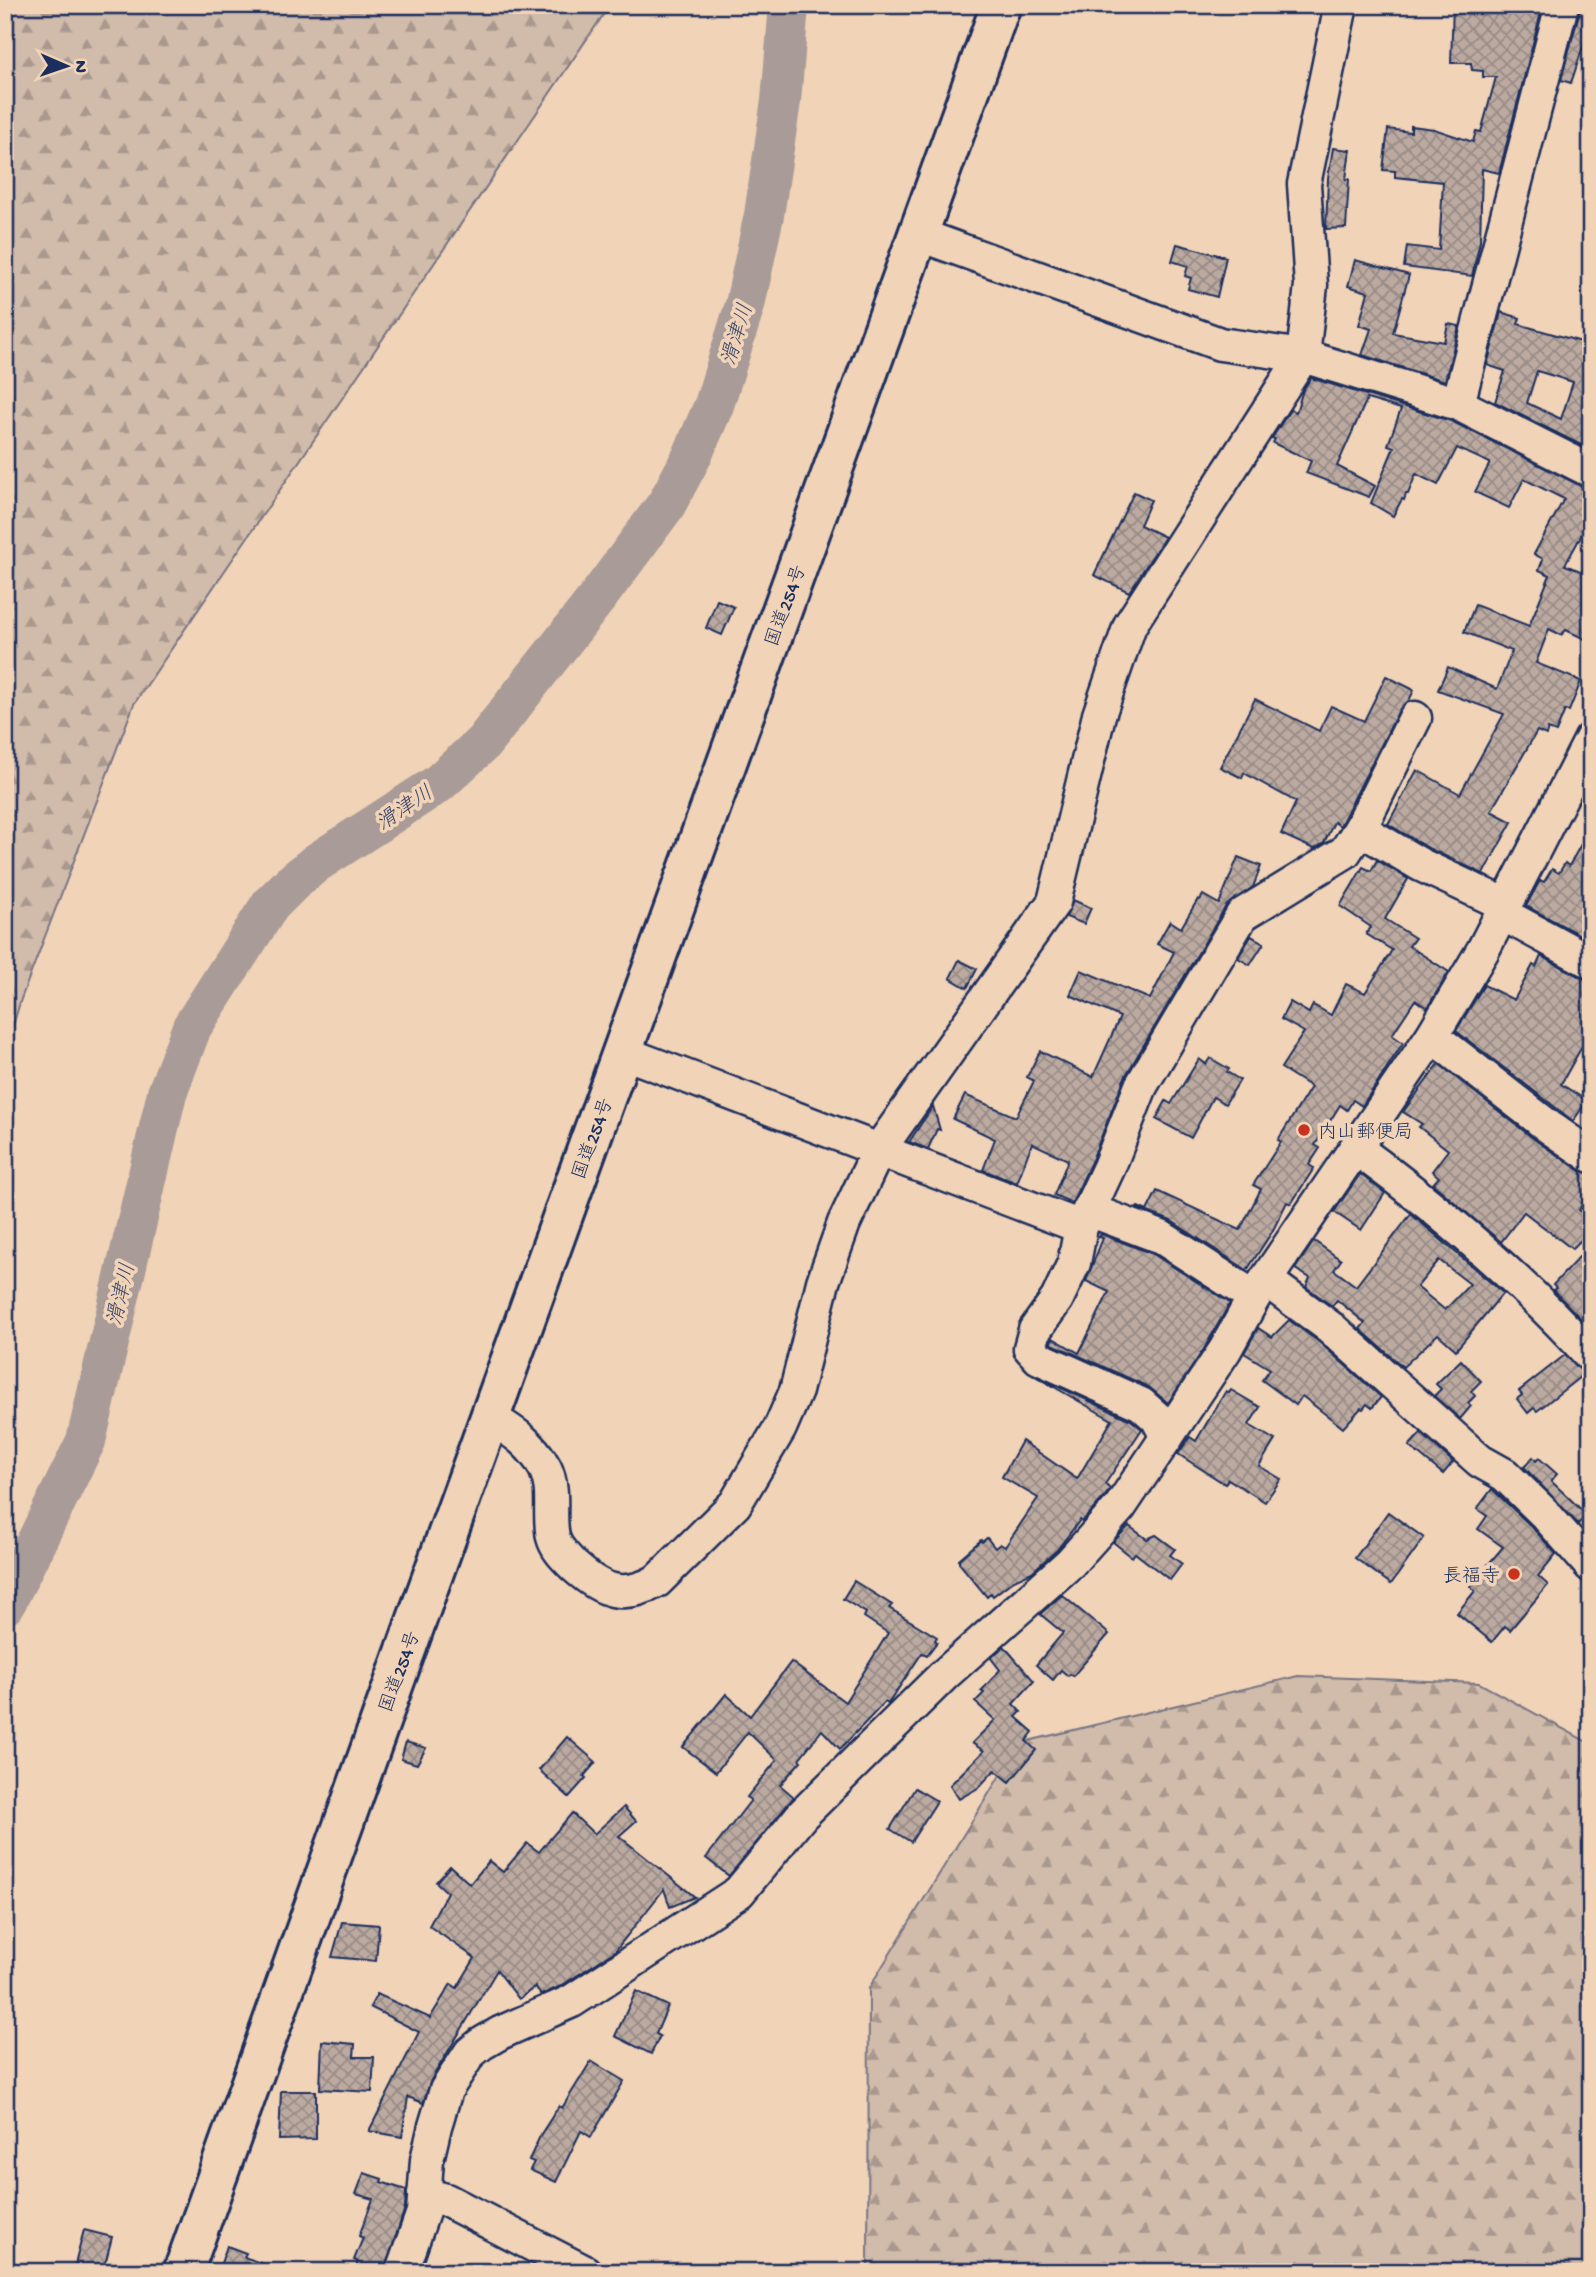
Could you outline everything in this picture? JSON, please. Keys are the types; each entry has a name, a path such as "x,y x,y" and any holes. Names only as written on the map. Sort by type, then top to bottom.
{"highway":[{"name":"国道254号","path":"183,2272 1001,5"}],"street":[{"path":"490,1418 522,1437 544,1468 550,1482 553,1501 553,1536 556,1545 565,1558 592,1583 605,1590 642,1590 657,1581 735,1504 780,1428 796,1391 832,1258 844,1223 878,1151 1054,902 1099,715 1130,625 1303,356 1311,285 1304,184 1341,5"},
{"path":"1458,404 1562,5"},
{"path":"917,234 1220,344 1303,356 1458,404 1591,471"},
{"path":"1167,1437 1157,1418 1141,1404 1039,1358 1030,1348 1035,1330 1057,1299 1074,1262 1085,1219 1141,1086 1242,915 1345,852 1360,829 1415,718"},
{"path":"402,2272 418,2230 427,2160 446,2090 470,2053 481,2043 500,2033 572,2001 739,1892 802,1815 944,1675 1070,1563 1120,1507 1225,1350 1260,1289 1432,1035 1483,950 1503,909 1581,785 1591,739"},
{"path":"1360,829 1591,962"},
{"path":"1432,1035 1549,1127 1591,1156"},
{"path":"622,1052 878,1151 1085,1219 1161,1237 1260,1289 1331,1328 1480,1461 1505,1475 1544,1513 1591,1566"},
{"path":"1357,1149 1425,1199 1550,1311 1591,1356"},
{"path":"424,2194 446,2200 585,2272"}],"green space":[{"path":"5,5 610,5 134,704 21,999 5,1052"},
{"path":"1298,1676 1479,1683 1591,1744 1591,2272 868,2272 869,1988 1020,1743"}],"building":[{"path":"1453,5 1543,5 1499,173 1482,169 1480,241 1472,276 1404,267 1407,246 1439,250 1443,182 1395,177 1395,171 1383,170 1388,129 1411,132 1411,126 1434,129 1473,142 1476,131 1481,132 1496,77 1483,77 1483,71 1472,70 1471,63 1451,63"},
{"path":"1580,10 1591,13 1591,22 1571,83 1561,80"},
{"path":"1333,148 1350,150 1346,179 1349,179 1346,228 1326,229 1328,178"},
{"path":"1177,244 1226,257 1217,297 1188,289 1191,278 1185,276 1188,266 1172,261"},
{"path":"1355,260 1409,275 1393,333 1444,342 1448,324 1459,326 1445,381 1362,355 1371,329 1359,325 1368,292 1348,286"},
{"path":"1501,312 1520,318 1518,324 1585,343 1586,337 1591,338 1591,409 1583,433 1589,435 1585,447 1495,402 1505,371 1487,365","holes":["1537,371 1573,382 1561,419 1527,403"]},
{"path":"1311,378 1451,421 1591,489 1591,518 1565,565 1591,575 1591,642 1566,630 1561,635 1549,629 1536,663 1581,681 1569,711 1565,710 1556,732 1548,729 1546,735 1537,731 1491,811 1512,822 1483,874 1430,849 1388,824 1417,770 1460,794 1504,714 1438,690 1448,667 1497,689 1512,651 1464,632 1475,605 1529,626 1550,575 1539,570 1543,559 1534,554 1564,499 1524,479 1509,508 1475,492 1490,463 1457,448 1438,485 1416,474 1408,494 1402,499 1393,516 1371,503 1394,447 1388,445 1401,409 1367,399 1337,466 1375,486 1369,497 1306,473 1311,461 1273,443 1275,439 1272,438 1290,410 1296,412 1303,390"},
{"path":"1134,492 1151,500 1140,525 1165,537 1129,592 1094,575"},
{"path":"717,600 734,607 722,635 706,628"},
{"path":"1386,676 1414,690 1409,701 1399,710 1340,826 1334,822 1324,843 1314,849 1281,834 1296,802 1244,773 1242,778 1220,767 1255,699 1319,731 1331,706 1364,721"},
{"path":"1591,826 1591,941 1526,906 1540,880 1544,882 1552,869 1559,873 1565,863 1569,866"},
{"path":"1238,857 1261,866 1253,887 1226,906 1125,1077 1072,1203 1054,1195 1068,1160 1032,1143 1017,1183 983,1170 995,1139 953,1119 965,1095 1016,1117 1034,1081 1027,1077 1040,1051 1093,1077 1120,1017 1070,995 1081,970 1150,999 1174,952 1157,944 1170,921 1181,928 1203,895 1219,904"},
{"path":"1377,860 1408,879 1385,919 1415,938 1409,946 1449,972 1427,1008 1415,1000 1392,1035 1403,1043 1362,1106 1353,1100 1347,1110 1340,1105 1315,1145 1320,1148 1309,1165 1314,1168 1291,1204 1287,1202 1272,1232 1247,1270 1171,1221 1137,1208 1147,1211 1157,1191 1240,1230 1261,1189 1253,1185 1281,1142 1278,1140 1311,1087 1281,1068 1304,1032 1281,1019 1290,1002 1309,1013 1313,1005 1331,1015 1346,984 1365,993 1392,950 1366,934 1371,927 1340,906 1363,867 1371,871"},
{"path":"1073,900 1091,908 1084,924 1066,917"},
{"path":"1251,936 1264,943 1250,965 1238,958"},
{"path":"1541,956 1591,980 1591,1045 1585,1041 1561,1084 1587,1101 1573,1121 1456,1031 1484,985 1514,1000 1533,965 1536,967"},
{"path":"959,960 977,969 967,988 950,978"},
{"path":"1210,1058 1229,1069 1227,1072 1240,1080 1225,1104 1213,1097 1191,1138 1156,1119 1166,1101 1171,1104 1199,1059 1206,1064"},
{"path":"1439,1064 1538,1142 1581,1171 1591,1174 1591,1189 1579,1210 1591,1222 1591,1230 1572,1249 1524,1212 1501,1242 1433,1184 1439,1177 1432,1171 1448,1150 1419,1127 1422,1124 1403,1112"},
{"path":"933,1106 940,1130 937,1129 928,1149 909,1142"},
{"path":"1360,1174 1385,1193 1361,1230 1334,1212"},
{"path":"1411,1214 1503,1293 1456,1350 1438,1334 1403,1367 1360,1329 1365,1323 1337,1300 1332,1306 1306,1287 1310,1278 1295,1269 1314,1241 1341,1260 1334,1270 1356,1286","holes":["1439,1260 1470,1284 1445,1310 1417,1287"]},
{"path":"1101,1234 1153,1254 1230,1303 1204,1349 1168,1403 1149,1387 1050,1343 1053,1338 1079,1353 1109,1292 1086,1281 1103,1238 1099,1237"},
{"path":"1591,1244 1591,1329 1553,1290 1556,1288 1553,1285"},
{"path":"1289,1320 1319,1342 1381,1397 1372,1408 1367,1404 1361,1408 1343,1428 1302,1396 1296,1405 1262,1380 1270,1369 1244,1353 1258,1328 1272,1337"},
{"path":"1565,1355 1585,1373 1537,1411 1534,1408 1528,1413 1517,1399 1522,1395 1519,1391"},
{"path":"1461,1360 1481,1381 1471,1391 1475,1396 1468,1403 1471,1406 1460,1419 1434,1396 1441,1389 1436,1384"},
{"path":"1033,1375 1131,1420 1142,1429 1105,1484 1110,1489 1082,1522 1080,1520 1057,1550 1032,1572 987,1597 959,1563 959,1559 987,1538 995,1548 1000,1544 1005,1547 1038,1498 1002,1477 1022,1441 1077,1479 1112,1420"},
{"path":"1231,1390 1260,1407 1249,1425 1275,1440 1259,1466 1281,1479 1265,1502 1228,1479 1225,1484 1178,1454 1190,1437 1196,1441 1226,1391 1229,1393"},
{"path":"1421,1433 1453,1462 1443,1474 1409,1446"},
{"path":"1533,1457 1536,1461 1539,1458 1557,1474 1551,1481 1587,1515 1578,1524 1524,1467"},
{"name":"長福寺","path":"1492,1489 1556,1554 1538,1576 1548,1585 1510,1630 1505,1626 1492,1642 1457,1613 1475,1591 1470,1586 1503,1547 1478,1529 1487,1516 1477,1509"},
{"path":"1388,1512 1424,1538 1391,1584 1355,1558"},
{"path":"1129,1526 1147,1539 1156,1535 1175,1549 1170,1555 1182,1564 1170,1580 1135,1553 1132,1557 1113,1542"},
{"path":"854,1581 892,1605 889,1608 937,1637 937,1642 927,1655 922,1653 888,1704 885,1702 840,1749 822,1730 799,1759 801,1761 780,1785 794,1797 729,1876 706,1858 751,1800 747,1797 777,1760 748,1732 716,1772 683,1747 726,1694 750,1716 791,1662 845,1702 888,1633 864,1617 866,1613 843,1599"},
{"path":"1062,1595 1109,1634 1073,1676 1068,1676 1061,1670 1053,1680 1036,1665 1063,1633 1040,1614"},
{"path":"1004,1646 1034,1681 1013,1704 1021,1712 1016,1717 1033,1732 1026,1741 1036,1750 1010,1782 995,1770 978,1788 959,1799 950,1785 984,1751 972,1743 995,1720 975,1702 1000,1670 991,1658"},
{"path":"567,1737 596,1762 569,1797 539,1770"},
{"path":"406,1742 426,1748 417,1764 401,1759"},
{"path":"915,1788 937,1801 911,1842 890,1829"},
{"path":"624,1807 636,1821 619,1836 695,1897 670,1907 664,1889 615,1951 561,1986 541,1995 535,1987 519,1999 497,1970 431,2080 423,2103 408,2097 402,2137 369,2131 419,2032 370,2007 377,1994 430,2018 451,1984 457,1988 475,1958 429,1926 447,1892 436,1882 450,1866 470,1884 489,1861 503,1872 527,1843 539,1852 572,1813 594,1834"},
{"path":"342,1922 379,1925 376,1961 332,1957"},
{"path":"636,1991 668,2006 656,2034 660,2036 651,2054 615,2036"},
{"path":"322,2041 355,2044 354,2057 374,2057 372,2092 320,2089"},
{"path":"591,2061 624,2081 591,2137 581,2131 556,2182 530,2170 534,2162 529,2160 541,2134 559,2106 562,2108"},
{"path":"281,2091 316,2091 316,2139 279,2140"},
{"path":"364,2173 406,2190 405,2208 384,2272 354,2272 358,2262 354,2260 363,2238 359,2236 373,2199 356,2194"},
{"path":"84,2230 112,2237 103,2272 73,2272"},
{"path":"227,2246 246,2253 244,2257 278,2269 277,2272 218,2272"}],"waterway":[{"name":"滑津川","path":"5,1605 86,1441 167,1093 192,1027 270,905 292,883 316,863 438,784 483,743 666,505 692,456 714,405 745,305 764,215 781,101 789,5"}],"place":[{"name":"内山郵便局","path":"1304,1130"},
{"name":"長福寺","path":"1514,1574"}]}
